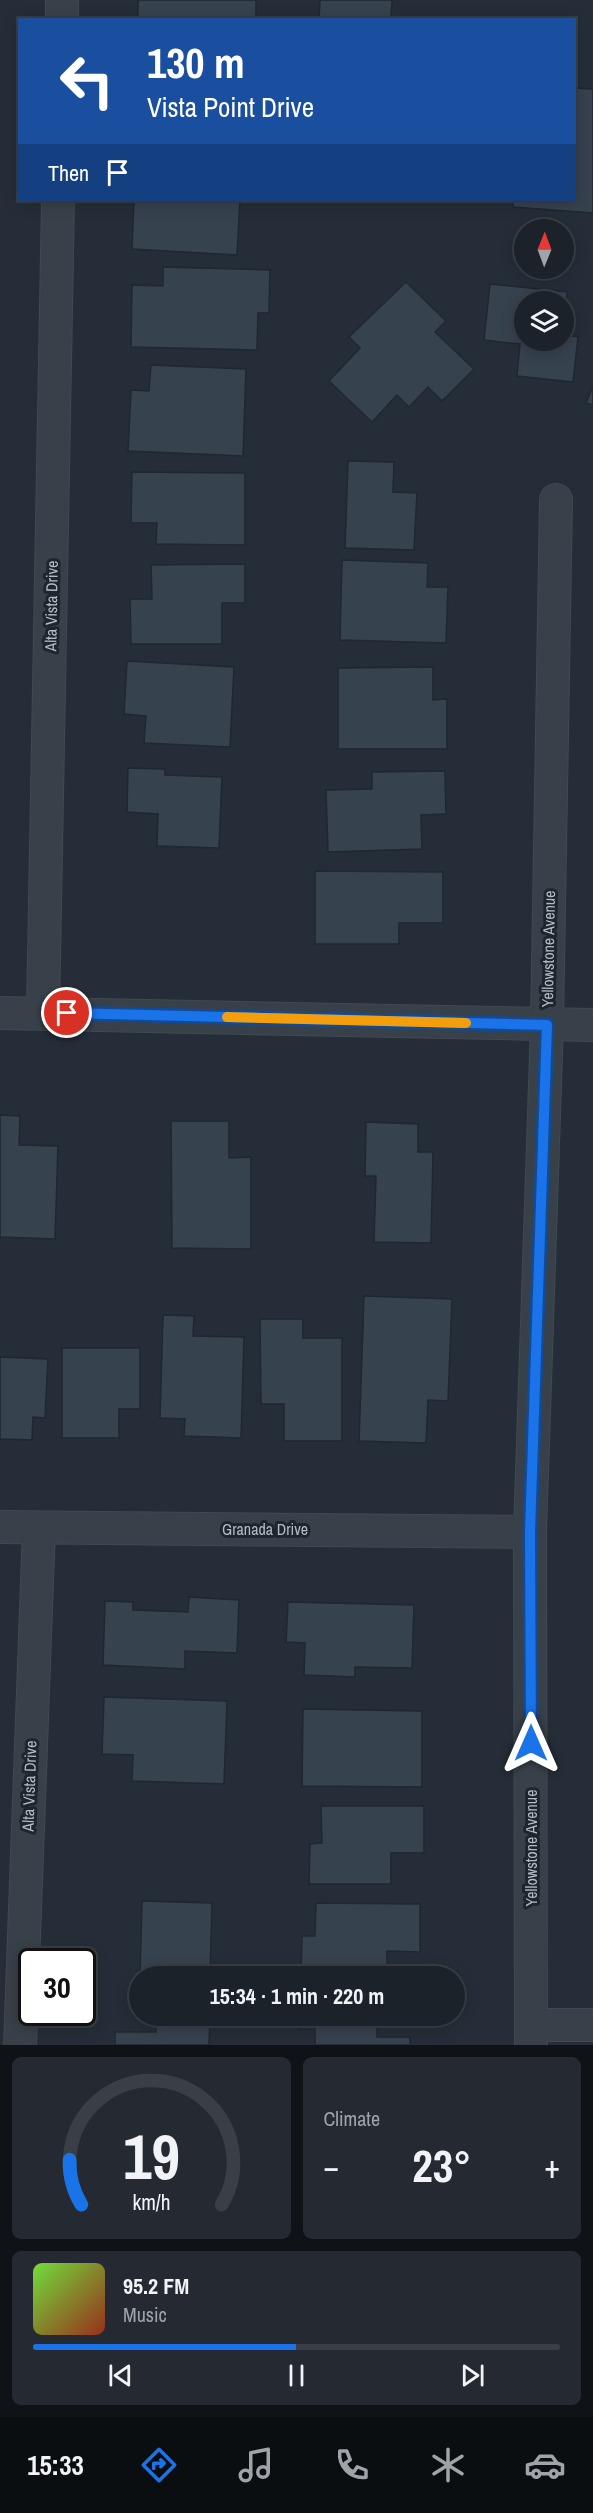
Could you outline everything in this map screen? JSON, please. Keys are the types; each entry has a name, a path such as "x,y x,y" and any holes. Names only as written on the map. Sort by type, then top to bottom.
{"street":[{"path":"62,0 62,18"},
{"name":"Alta Vista Drive","path":"43,1012 58,201"},
{"name":"Yellowstone Avenue","path":"531,2035 530,1532 547,1025 556,500"},
{"path":"0,1013 43,1012 593,1025"},
{"name":"Granada Drive","path":"0,1527 530,1532"},
{"name":"Alta Vista Drive","path":"20,2045 39,1528"},
{"path":"531,2035 593,2025"}],"building":[{"path":"138,0 256,0 256,18 138,18"},
{"path":"320,0 392,0 391,18 319,18"},
{"path":"576,88 593,89 593,213 513,207 513,201 576,201"},
{"path":"134,201 240,201 237,255 132,249"},
{"path":"163,267 270,270 269,313 258,313 257,350 131,347 132,285 163,286"},
{"path":"406,282 446,321 435,332 474,369 442,401 428,387 409,407 397,395 372,422 329,381 360,348 349,337"},
{"path":"490,284 557,291 514,291 514,343 484,340"},
{"path":"574,336 578,337 573,382 517,376 519,351 574,351"},
{"path":"151,365 246,369 243,456 128,451 131,390 149,391"},
{"path":"593,386 593,405 586,403"},
{"path":"348,461 394,462 393,492 417,493 414,550 345,548"},
{"path":"132,472 245,473 245,545 156,544 157,523 131,523"},
{"path":"342,560 428,563 427,587 448,587 446,643 340,640"},
{"path":"245,564 245,603 222,603 222,644 131,644 130,599 152,599 151,565"},
{"path":"127,661 234,667 230,747 144,743 146,716 124,714"},
{"path":"433,667 433,700 447,699 447,749 338,749 338,668"},
{"path":"128,768 165,769 165,775 222,777 219,848 157,846 158,814 127,812"},
{"path":"445,771 446,814 421,815 422,849 328,852 326,790 372,789 372,772"},
{"path":"315,871 443,872 443,923 399,923 399,944 315,944"},
{"path":"0,1115 20,1116 19,1145 58,1146 55,1239 0,1237"},
{"path":"171,1121 229,1121 229,1158 251,1157 251,1249 172,1248"},
{"path":"366,1122 418,1124 418,1152 433,1152 431,1243 374,1242 376,1176 365,1176"},
{"path":"364,1296 452,1299 448,1401 428,1400 426,1443 359,1441"},
{"path":"163,1315 194,1316 193,1336 244,1337 241,1438 184,1436 185,1419 160,1418"},
{"path":"260,1319 303,1319 303,1338 342,1338 342,1441 284,1441 284,1404 261,1404"},
{"path":"62,1348 140,1348 140,1409 119,1409 119,1438 62,1438"},
{"path":"0,1357 48,1359 45,1418 33,1417 32,1440 0,1439"},
{"path":"189,1597 239,1600 237,1653 185,1651 185,1669 103,1665 105,1601 133,1602 133,1610 188,1612"},
{"path":"288,1602 414,1605 412,1668 355,1667 355,1677 304,1675 305,1643 286,1642"},
{"path":"104,1697 227,1701 224,1784 132,1781 133,1755 102,1754"},
{"path":"303,1709 422,1711 422,1787 302,1786"},
{"path":"321,1806 424,1806 424,1853 391,1853 391,1884 309,1884 310,1844 322,1843"},
{"path":"142,1901 212,1903 210,1966 140,1966"},
{"path":"316,1903 420,1904 420,1952 387,1951 387,1966 301,1966 302,1936 315,1936"},
{"path":"156,2026 210,2026 209,2045 115,2045 115,2032 156,2032"},
{"path":"299,2026 377,2026 377,2037 410,2037 410,2045 315,2045 315,2029 299,2029"}],"slow traffic":[{"path":"227,1017 466,1023"}],"route":[{"path":"67,1013 547,1025 530,1532 531,1743"}]}
